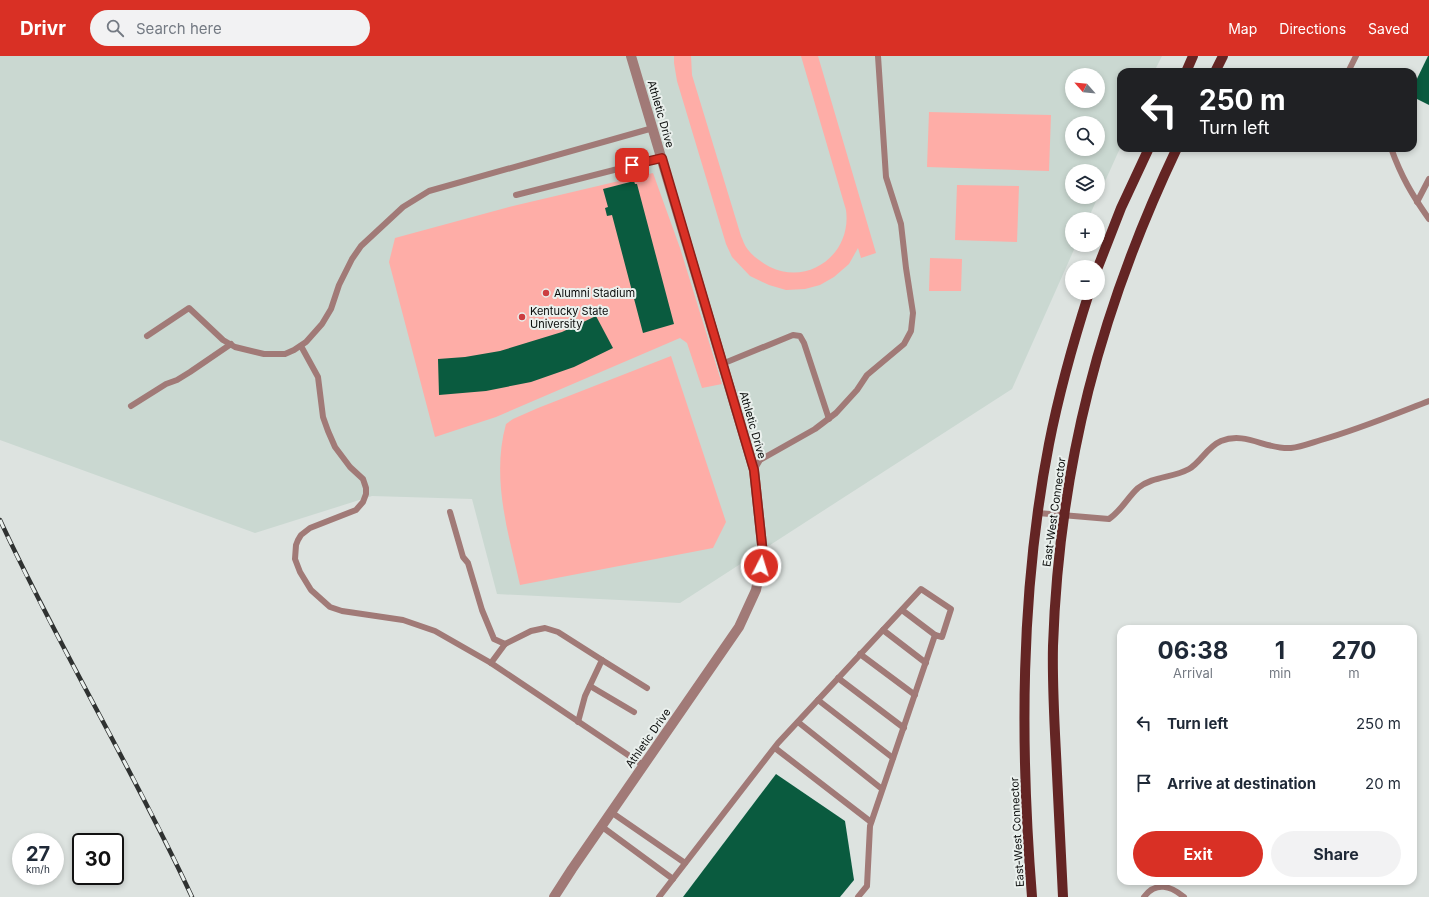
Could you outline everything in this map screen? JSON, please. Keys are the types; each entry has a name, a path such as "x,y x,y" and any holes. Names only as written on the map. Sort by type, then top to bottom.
{"main road":[{"path":"1188,68 1193,56"},
{"path":"1217,68 1223,56"},
{"path":"1101,260 1121,208 1147,152"},
{"name":"East-West Connector","path":"1063,897 1053,662 1058,574 1064,516 1080,421 1101,342 1113,303 1143,224 1175,152"},
{"name":"East-West Connector","path":"1032,897 1025,753 1025,677 1028,601 1038,513 1049,444 1067,364 1087,300"}],"street":[{"name":"Athletic Drive","path":"554,897 601,826 739,627 756,590 763,554 754,470 631,56"}],"lane":[{"path":"754,470 760,460 815,429 836,413 857,390 867,376 904,344 911,332 913,313 901,224 886,177 878,56"},
{"path":"1350,68 1356,56"},
{"path":"148,336 189,308 223,340 235,347 264,354 285,354 301,346 316,332 331,309 352,259 361,246 403,207 429,190 653,128"},
{"path":"1392,152 1411,193 1429,218"},
{"path":"516,195 662,158"},
{"path":"1417,202 1429,179"},
{"path":"722,364 794,335 800,336 804,343 829,419"},
{"path":"131,406 166,384 177,380 190,372 231,344"},
{"path":"301,346 318,377 323,417 335,447 350,467 362,479 366,488 366,494 363,502 356,510 310,528 301,535 298,540 295,551 295,559 308,587 330,607 342,611 403,620 419,624 435,631 491,663 643,765"},
{"path":"1038,513 1109,519 1118,513 1138,489 1150,481 1172,475 1189,468 1212,446 1222,441 1235,438 1256,441 1273,446 1293,448 1336,436 1429,401"},
{"path":"450,512 463,558 468,563 482,610 494,639 506,644"},
{"path":"659,897 775,748 921,589 951,610 942,637 935,635 902,610"},
{"path":"491,663 506,644 531,631 545,628 558,632 647,688"},
{"path":"883,630 926,662"},
{"path":"858,897 867,886 871,822 935,635"},
{"path":"860,654 915,695"},
{"path":"578,722 585,696 602,660"},
{"path":"838,678 904,728"},
{"path":"590,686 634,712"},
{"path":"818,700 893,758"},
{"path":"798,722 882,789"},
{"path":"775,748 871,822"},
{"path":"611,812 685,863"},
{"path":"601,826 673,879"},
{"path":"1144,897 1152,889 1164,886 1172,889 1184,897"}],"shaded area":[{"name":"Kentucky State University","path":"0,56 1162,56 1156,68 1117,68 1117,152 1118,152 1105,181 1105,164 1065,164 1065,204 1095,204 1091,212 1065,212 1065,252 1073,252 1069,260 1065,260 1065,270 1012,389 680,603 497,594 472,499 372,496 255,533 0,440"},
{"path":"674,56 691,56 692,75 745,246 754,256 770,267 785,272 800,272 813,269 825,262 835,252 842,240 846,226 846,210 801,56 818,56 876,253 861,258 858,248 849,264 834,277 820,285 805,289 786,290 769,285 750,276 732,257 726,244 677,81"},
{"path":"929,112 1051,115 1049,171 927,167"},
{"name":"Alumni Stadium","path":"653,173 680,248 722,384 702,388 687,343 680,338 496,417 435,437 389,262 395,238 513,206"},
{"path":"957,185 1019,186 1017,242 955,240"},
{"path":"930,258 962,259 961,291 929,291"},
{"path":"671,356 726,522 713,548 520,585 506,525 501,485 500,464 506,424 513,419 538,408"}],"building":[{"path":"1429,56 1429,105 1417,99 1417,79"},
{"path":"634,181 635,184 637,184 674,324 643,333 612,215 607,216 605,208 608,207 603,189"},
{"path":"596,316 613,348 574,367 531,382 486,391 439,395 438,359 465,357 500,351 562,332"},
{"path":"776,774 845,821 854,880 840,897 683,897"}],"railway":[{"path":"0,520 23,568 145,802 192,897"}],"place":[{"name":"Alumni Stadium","path":"546,293"},
{"name":"Kentucky State University","path":"522,317"}],"route":[{"path":"632,165 662,158 754,470 763,554 761,566"}]}
